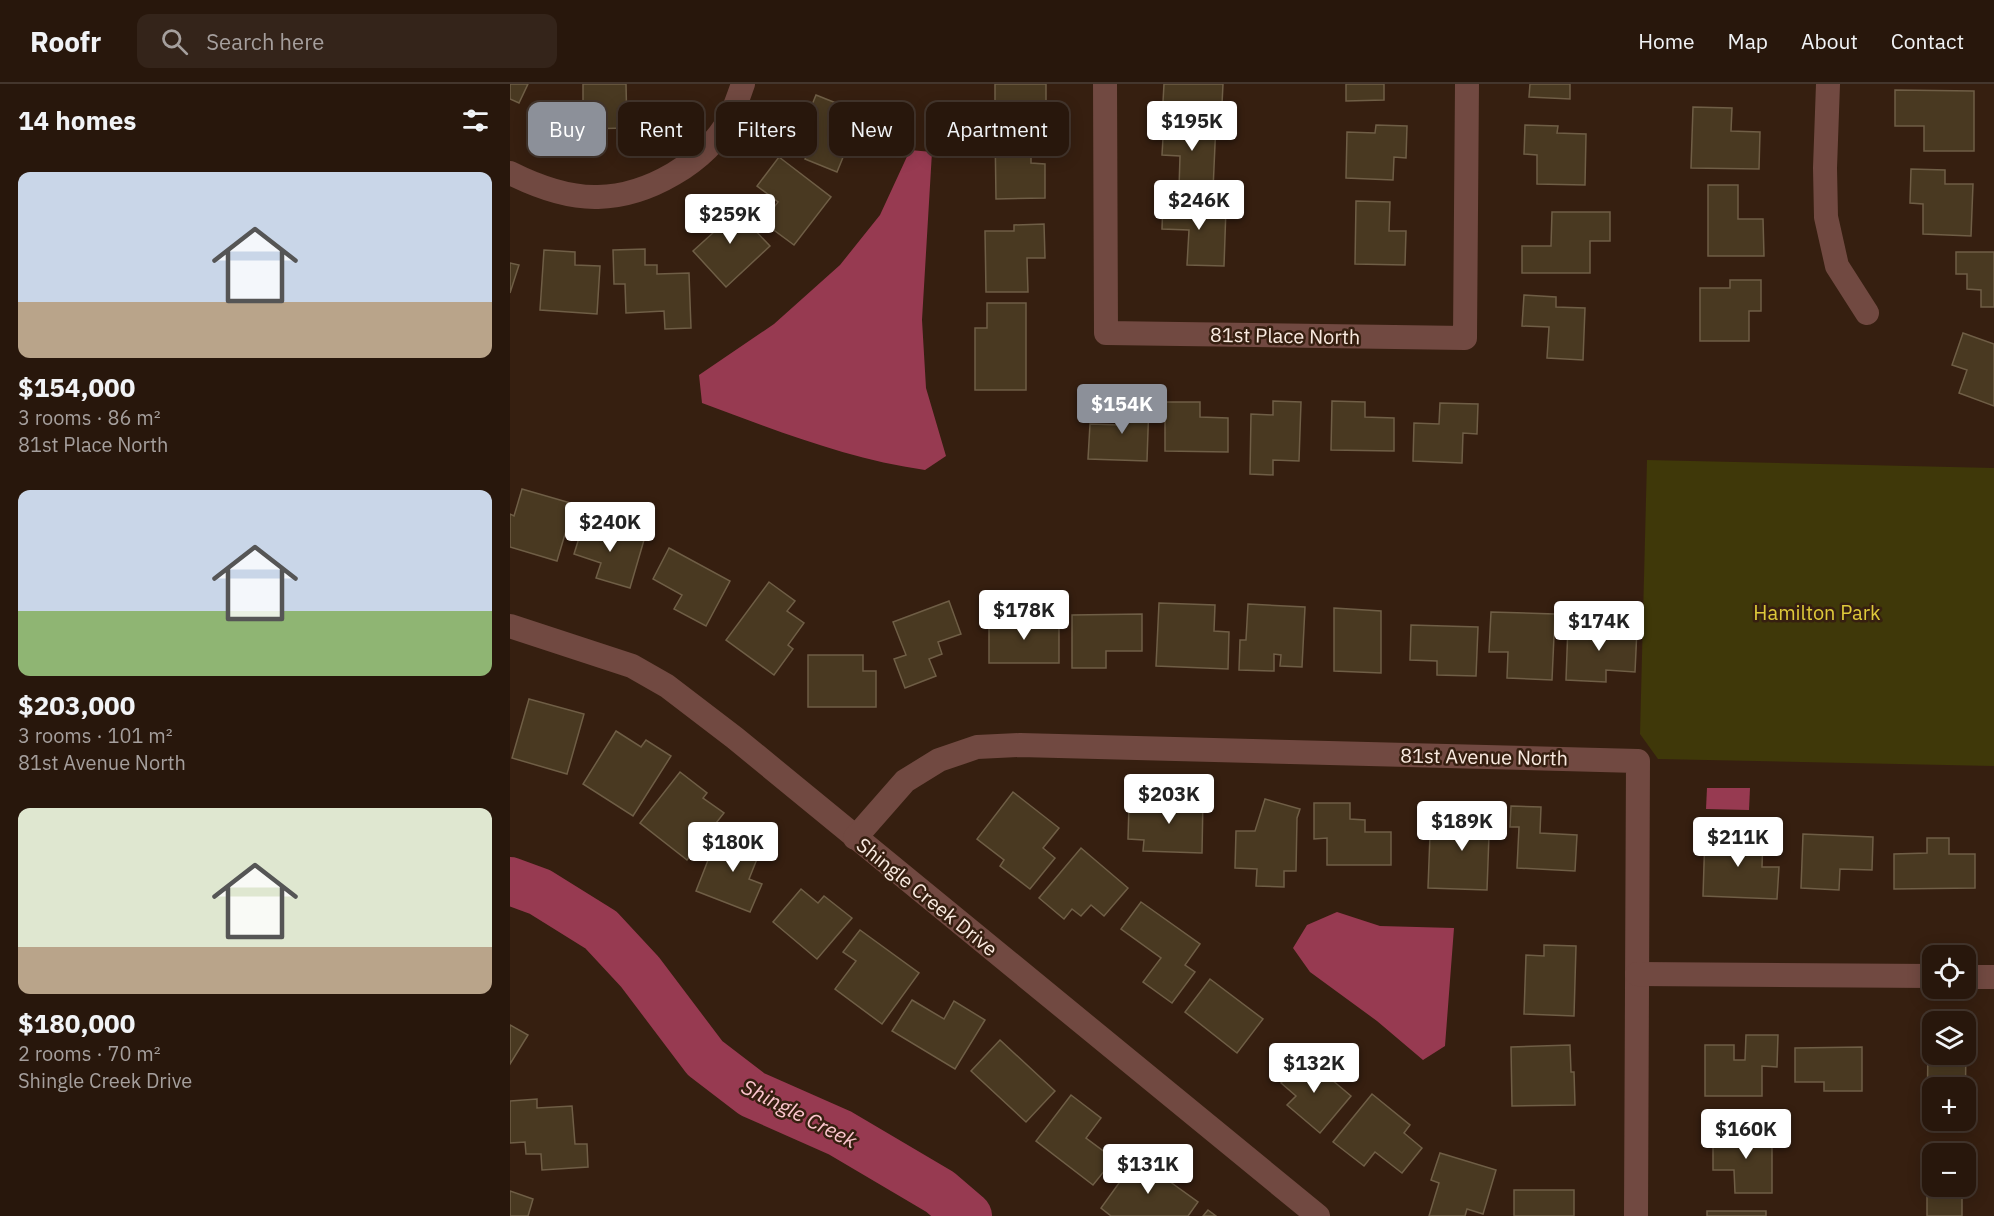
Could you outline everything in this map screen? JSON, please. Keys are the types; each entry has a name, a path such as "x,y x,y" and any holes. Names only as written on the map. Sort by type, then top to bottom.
{"street":[{"path":"510,173 556,192 597,197 635,191 673,175 705,150 729,119 743,84"},
{"name":"81st Place North","path":"1105,84 1106,333 1465,338 1467,84"},
{"path":"1828,84 1826,216 1837,266 1867,313"},
{"name":"Shingle Creek Drive","path":"510,626 632,666 667,686 735,738 1318,1216"},
{"name":"81st Avenue North","path":"855,838 905,781 939,760 977,747 1020,745 1638,761 1637,974"},
{"path":"1636,1216 1637,974 1922,976"},
{"path":"1976,977 1994,977"}],"green space":[{"name":"Hamilton Park","path":"1647,460 1994,468 1994,766 1658,759 1640,734"}],"shaded area":[{"path":"914,150 926,151 926,156 932,156 922,320 926,388 946,456 925,470 840,451 702,403 699,375 774,324 840,265 880,215 907,156 914,156"},
{"path":"1707,788 1750,788 1749,810 1706,809"},
{"path":"1337,912 1380,926 1454,928 1445,1046 1423,1060 1377,1021 1310,972 1293,948 1307,925"}],"building":[{"path":"510,84 528,84 519,103 510,99"},
{"path":"583,84 626,84 626,102 618,102 618,128 606,128 606,102 583,102"},
{"path":"995,84 1046,84 1046,102 995,102"},
{"path":"1164,84 1223,84 1222,104 1163,102"},
{"path":"1346,84 1384,84 1384,100 1346,101"},
{"path":"1530,84 1570,84 1570,99 1529,97"},
{"path":"1895,90 1974,91 1974,151 1924,151 1924,126 1895,126"},
{"path":"816,95 834,102 829,102 829,156 844,156 837,172 805,159 806,156 817,156 817,102 813,102"},
{"path":"1693,107 1732,108 1731,131 1760,132 1759,169 1691,168"},
{"path":"1164,120 1216,122 1213,190 1179,189 1180,156 1162,155"},
{"path":"1376,125 1407,126 1406,158 1394,157 1393,180 1346,178 1347,132 1375,133"},
{"path":"1525,125 1558,126 1557,133 1586,134 1585,185 1537,184 1537,155 1524,154"},
{"path":"995,156 1031,156 1031,163 1045,164 1045,198 996,199"},
{"path":"779,157 831,197 794,245 763,222 778,202 757,186"},
{"path":"1911,169 1945,170 1945,184 1973,184 1971,236 1923,234 1923,204 1910,203"},
{"path":"1708,185 1738,185 1738,219 1763,219 1764,256 1708,256"},
{"path":"1163,200 1185,200 1184,207 1226,208 1224,266 1187,265 1189,230 1162,229"},
{"path":"1356,201 1390,202 1389,231 1406,231 1405,265 1355,264"},
{"path":"728,202 770,246 726,287 693,251 715,231 706,222"},
{"path":"1552,212 1610,212 1610,241 1590,241 1590,273 1522,273 1522,246 1551,246"},
{"path":"1044,224 1045,258 1027,258 1028,292 986,292 985,231 1014,231 1014,225"},
{"path":"645,249 645,265 657,265 657,274 689,273 691,328 665,329 664,311 626,313 625,284 614,284 613,250"},
{"path":"544,250 575,252 575,265 600,266 597,314 540,310"},
{"path":"1956,252 1994,252 1994,307 1981,307 1981,290 1967,289 1967,274 1956,274"},
{"path":"510,263 519,265 510,293"},
{"path":"1730,280 1761,280 1761,311 1749,311 1749,341 1700,341 1700,288 1730,288"},
{"path":"1524,295 1556,297 1556,307 1585,308 1583,360 1547,358 1549,327 1522,326"},
{"path":"987,303 1026,303 1026,390 975,390 975,328 987,328"},
{"path":"1963,333 1994,344 1994,406 1959,393 1967,370 1952,365"},
{"path":"1122,400 1149,401 1147,461 1088,459 1090,424 1120,425"},
{"path":"1273,401 1301,402 1299,461 1273,460 1273,475 1250,474 1251,414 1273,415"},
{"path":"1332,401 1365,402 1365,417 1394,418 1394,451 1331,450"},
{"path":"1165,402 1200,402 1200,417 1228,418 1228,452 1165,451"},
{"path":"1440,403 1478,404 1477,434 1463,433 1462,463 1413,461 1414,423 1439,424"},
{"path":"522,489 574,504 557,561 510,547 510,514 514,516"},
{"path":"584,522 644,540 630,588 596,578 601,563 574,554"},
{"path":"669,548 730,581 706,626 674,609 682,595 653,579"},
{"path":"769,582 795,601 787,611 804,623 788,645 793,649 774,675 726,640"},
{"path":"949,601 961,634 938,642 942,654 929,659 936,676 905,688 894,659 906,655 893,622"},
{"path":"1159,603 1215,605 1214,631 1229,632 1228,669 1156,666"},
{"path":"1248,604 1305,607 1302,667 1280,666 1281,655 1274,654 1274,671 1239,670 1240,640 1246,640"},
{"path":"1334,608 1381,611 1381,673 1334,671"},
{"path":"1491,612 1555,614 1552,680 1507,678 1508,652 1489,652"},
{"path":"1142,614 1142,651 1106,651 1106,668 1072,668 1072,615"},
{"path":"989,619 1059,620 1059,663 989,663"},
{"path":"1411,625 1478,627 1476,676 1437,675 1437,661 1410,660"},
{"path":"1568,625 1637,629 1635,672 1606,670 1606,682 1566,680"},
{"path":"808,655 863,655 863,671 876,671 876,707 808,707"},
{"path":"529,699 584,714 567,774 512,758"},
{"path":"616,731 641,747 646,740 671,756 633,816 583,784"},
{"path":"680,772 707,793 703,798 724,813 687,860 640,823"},
{"path":"1013,792 1059,828 1043,848 1055,858 1030,889 1000,866 1004,860 977,839"},
{"path":"1165,795 1203,797 1202,853 1143,851 1144,840 1128,839 1129,804 1164,806"},
{"path":"1265,799 1300,809 1297,818 1296,871 1284,871 1284,887 1256,886 1257,869 1235,868 1236,831 1255,831"},
{"path":"1314,803 1350,803 1350,819 1365,820 1365,832 1391,832 1391,865 1327,865 1327,838 1314,839"},
{"path":"1511,806 1541,807 1540,833 1577,835 1575,871 1517,868 1519,827 1510,827"},
{"path":"1454,807 1490,808 1487,890 1428,888 1430,835 1453,836"},
{"path":"731,832 763,844 749,879 762,884 750,912 696,891 712,850 723,854"},
{"path":"1705,833 1763,835 1762,867 1779,867 1777,899 1703,896"},
{"path":"1803,834 1873,837 1872,870 1840,869 1839,890 1801,888"},
{"path":"1927,838 1949,838 1949,854 1975,854 1975,888 1894,889 1894,854 1927,853"},
{"path":"1081,848 1128,888 1104,916 1091,905 1081,916 1072,909 1064,919 1039,898"},
{"path":"801,889 818,903 824,896 852,918 817,959 773,922"},
{"path":"1141,902 1200,944 1185,965 1195,972 1172,1003 1143,982 1161,958 1121,929"},
{"path":"860,930 919,973 882,1024 835,989 856,961 843,952"},
{"path":"1544,945 1576,946 1574,1016 1524,1014 1526,955 1544,956"},
{"path":"1210,979 1263,1019 1237,1053 1185,1012"},
{"path":"912,1000 944,1019 954,1001 985,1020 955,1069 892,1031"},
{"path":"510,1025 528,1035 510,1064"},
{"path":"1746,1035 1778,1035 1777,1067 1762,1066 1762,1096 1705,1096 1705,1045 1734,1045 1734,1060 1745,1060"},
{"path":"1000,1040 1055,1091 1026,1122 971,1071"},
{"path":"1570,1045 1575,1105 1512,1106 1511,1047"},
{"path":"1862,1047 1862,1091 1824,1091 1824,1082 1795,1082 1795,1048"},
{"path":"1304,1056 1351,1096 1320,1133 1287,1105 1296,1096 1281,1083"},
{"path":"1928,1065 1966,1065 1966,1077 1928,1077"},
{"path":"1372,1094 1410,1125 1404,1133 1422,1148 1402,1173 1375,1152 1364,1166 1333,1142"},
{"path":"1071,1095 1101,1118 1086,1138 1114,1159 1093,1185 1036,1141"},
{"path":"537,1099 537,1108 572,1106 575,1144 587,1144 588,1167 542,1170 541,1154 526,1154 525,1142 510,1143 510,1101"},
{"path":"1713,1133 1772,1133 1772,1193 1735,1193 1734,1170 1713,1170"},
{"path":"1440,1153 1496,1170 1483,1214 1467,1209 1465,1216 1429,1216 1439,1183 1431,1180"},
{"path":"1137,1158 1198,1202 1188,1216 1111,1216 1101,1208"},
{"path":"1514,1190 1574,1190 1574,1216 1514,1216"},
{"path":"510,1191 533,1199 528,1216 510,1216"},
{"path":"1927,1197 1962,1197 1962,1216 1927,1216"},
{"path":"1208,1210 1216,1216 1203,1216"},
{"path":"1707,1211 1766,1211 1766,1216 1707,1216"}],"waterway":[{"name":"Shingle Creek","path":"510,881 540,892 601,930 640,972 705,1058 752,1094 840,1133 940,1192 968,1216"}]}
